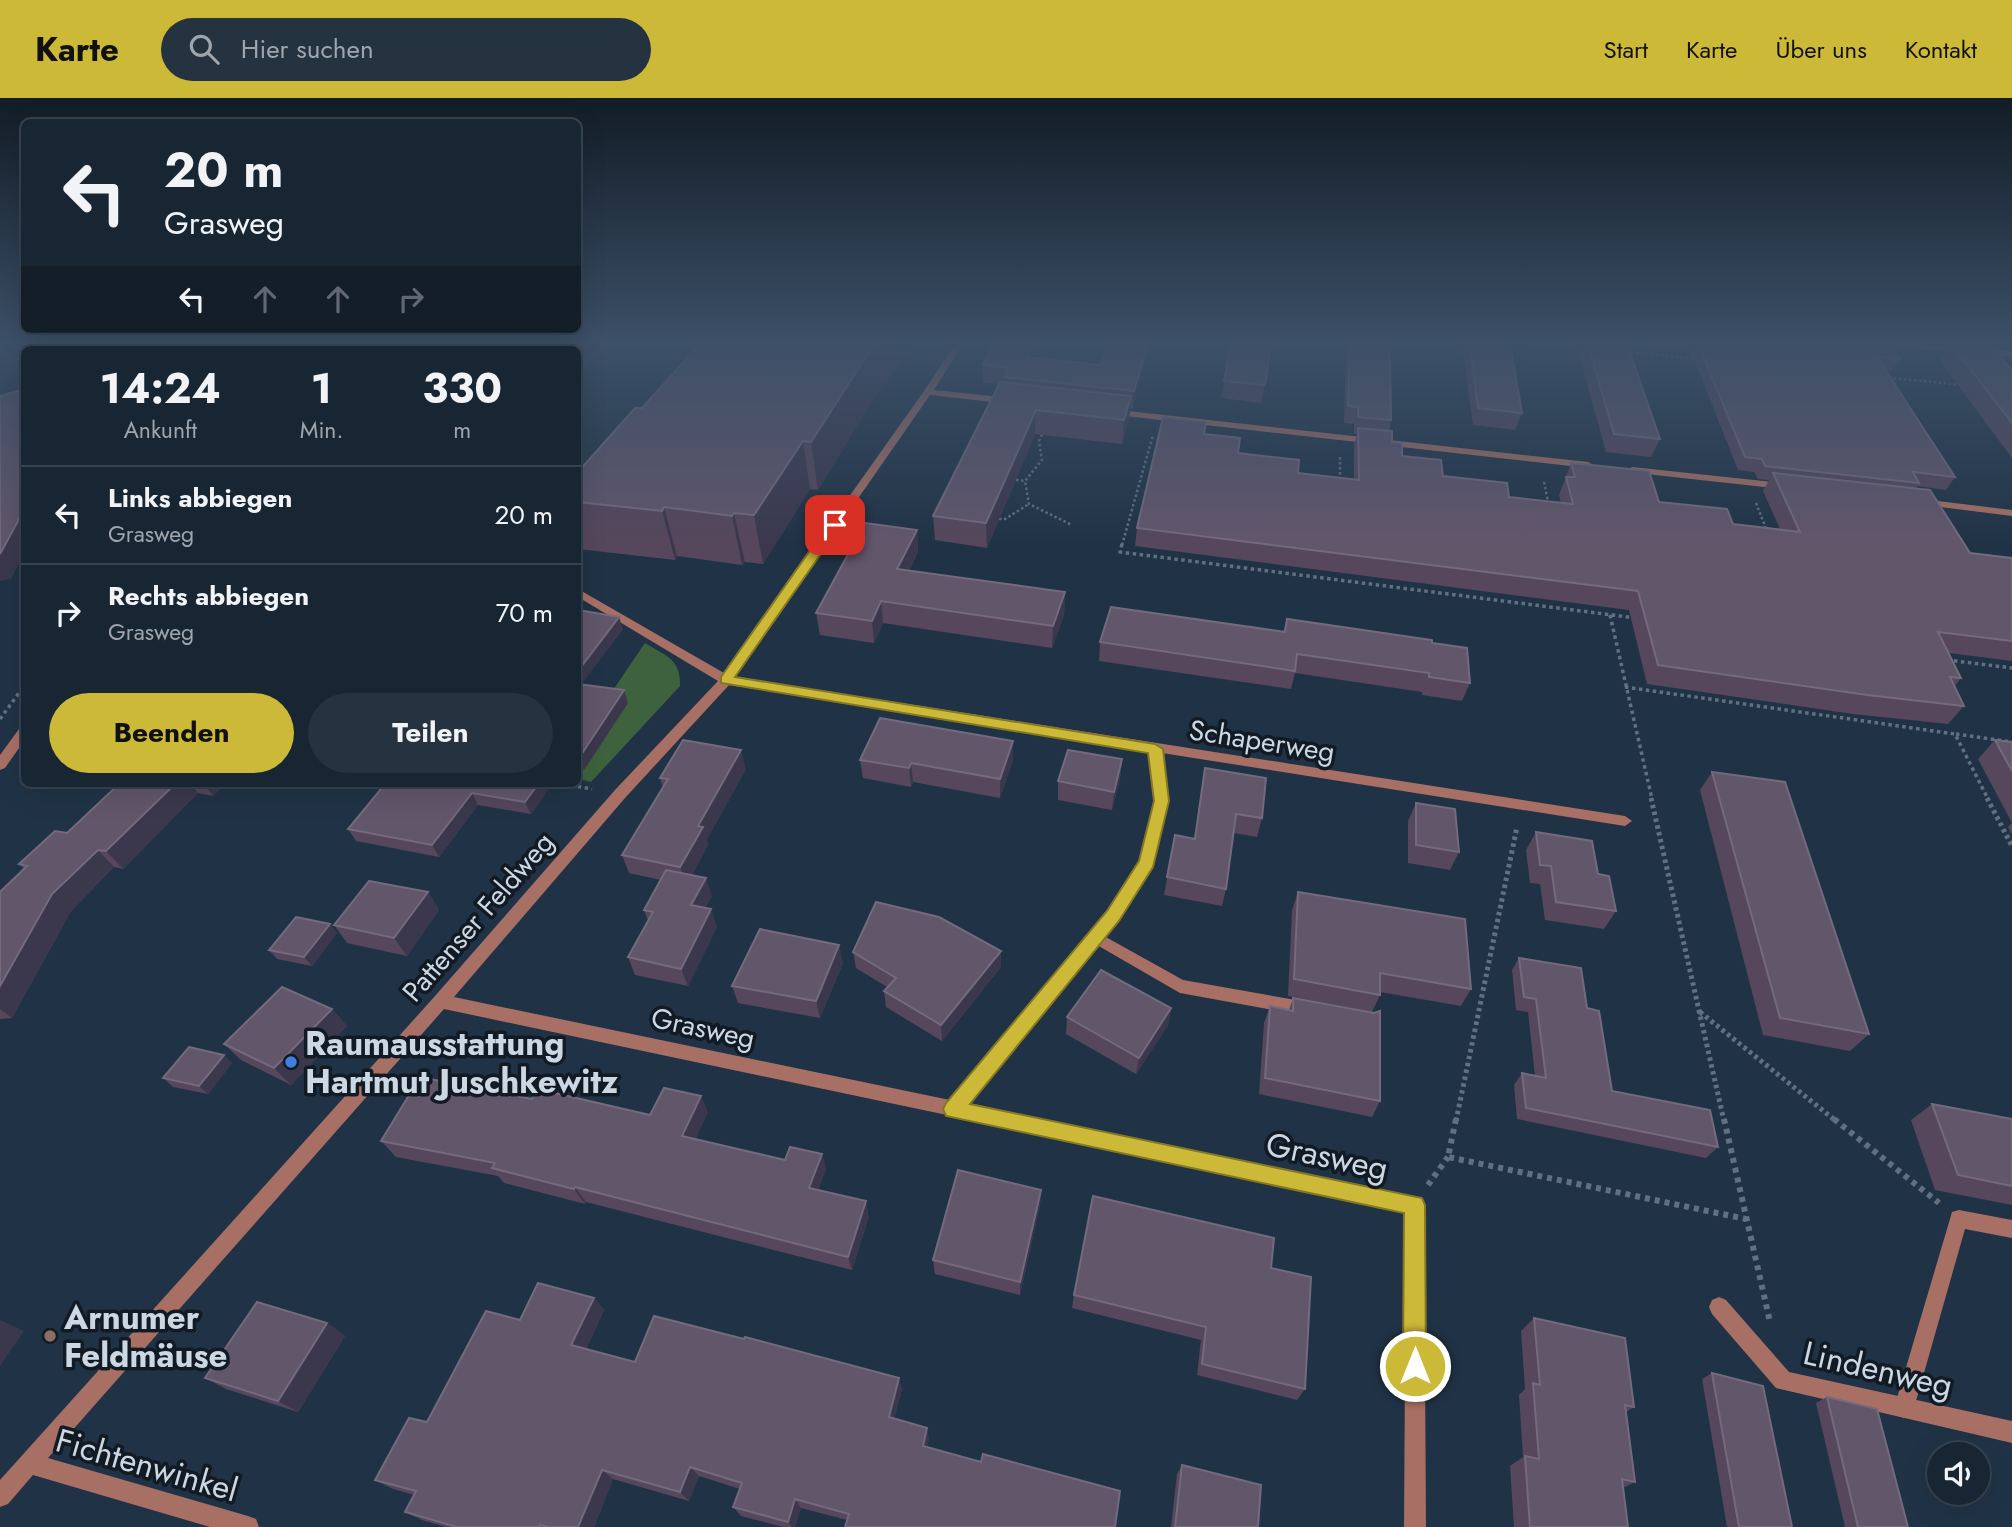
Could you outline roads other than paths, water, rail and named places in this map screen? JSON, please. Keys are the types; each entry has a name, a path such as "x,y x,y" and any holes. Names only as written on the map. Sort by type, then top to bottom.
{"street":[{"name":"Pattenser Feldweg","path":"0,1496 441,1001 620,794 726,680 915,411"},
{"path":"1099,411 1602,467"},
{"path":"1615,468 1798,488"},
{"path":"1910,500 2012,513"},
{"path":"581,594 726,680"},
{"name":"Schaperweg","path":"726,680 1625,821"},
{"path":"0,765 21,736"},
{"path":"953,1109 1113,916 1147,862 1161,801 1155,749"},
{"path":"1095,937 1180,986 1327,1013"},
{"name":"Grasweg","path":"441,1001 1415,1205 1415,1527"},
{"path":"1904,1408 1959,1219 2012,1229"},
{"name":"Lindenweg","path":"1719,1307 1783,1381 2012,1432"},
{"name":"Fichtenwinkel","path":"29,1462 248,1527"}],"place":[{"name":"Raumausstattung Hartmut Juschkewitz","path":"291,1062"},
{"name":"Arnumer Feldmäuse","path":"50,1336"}]}
